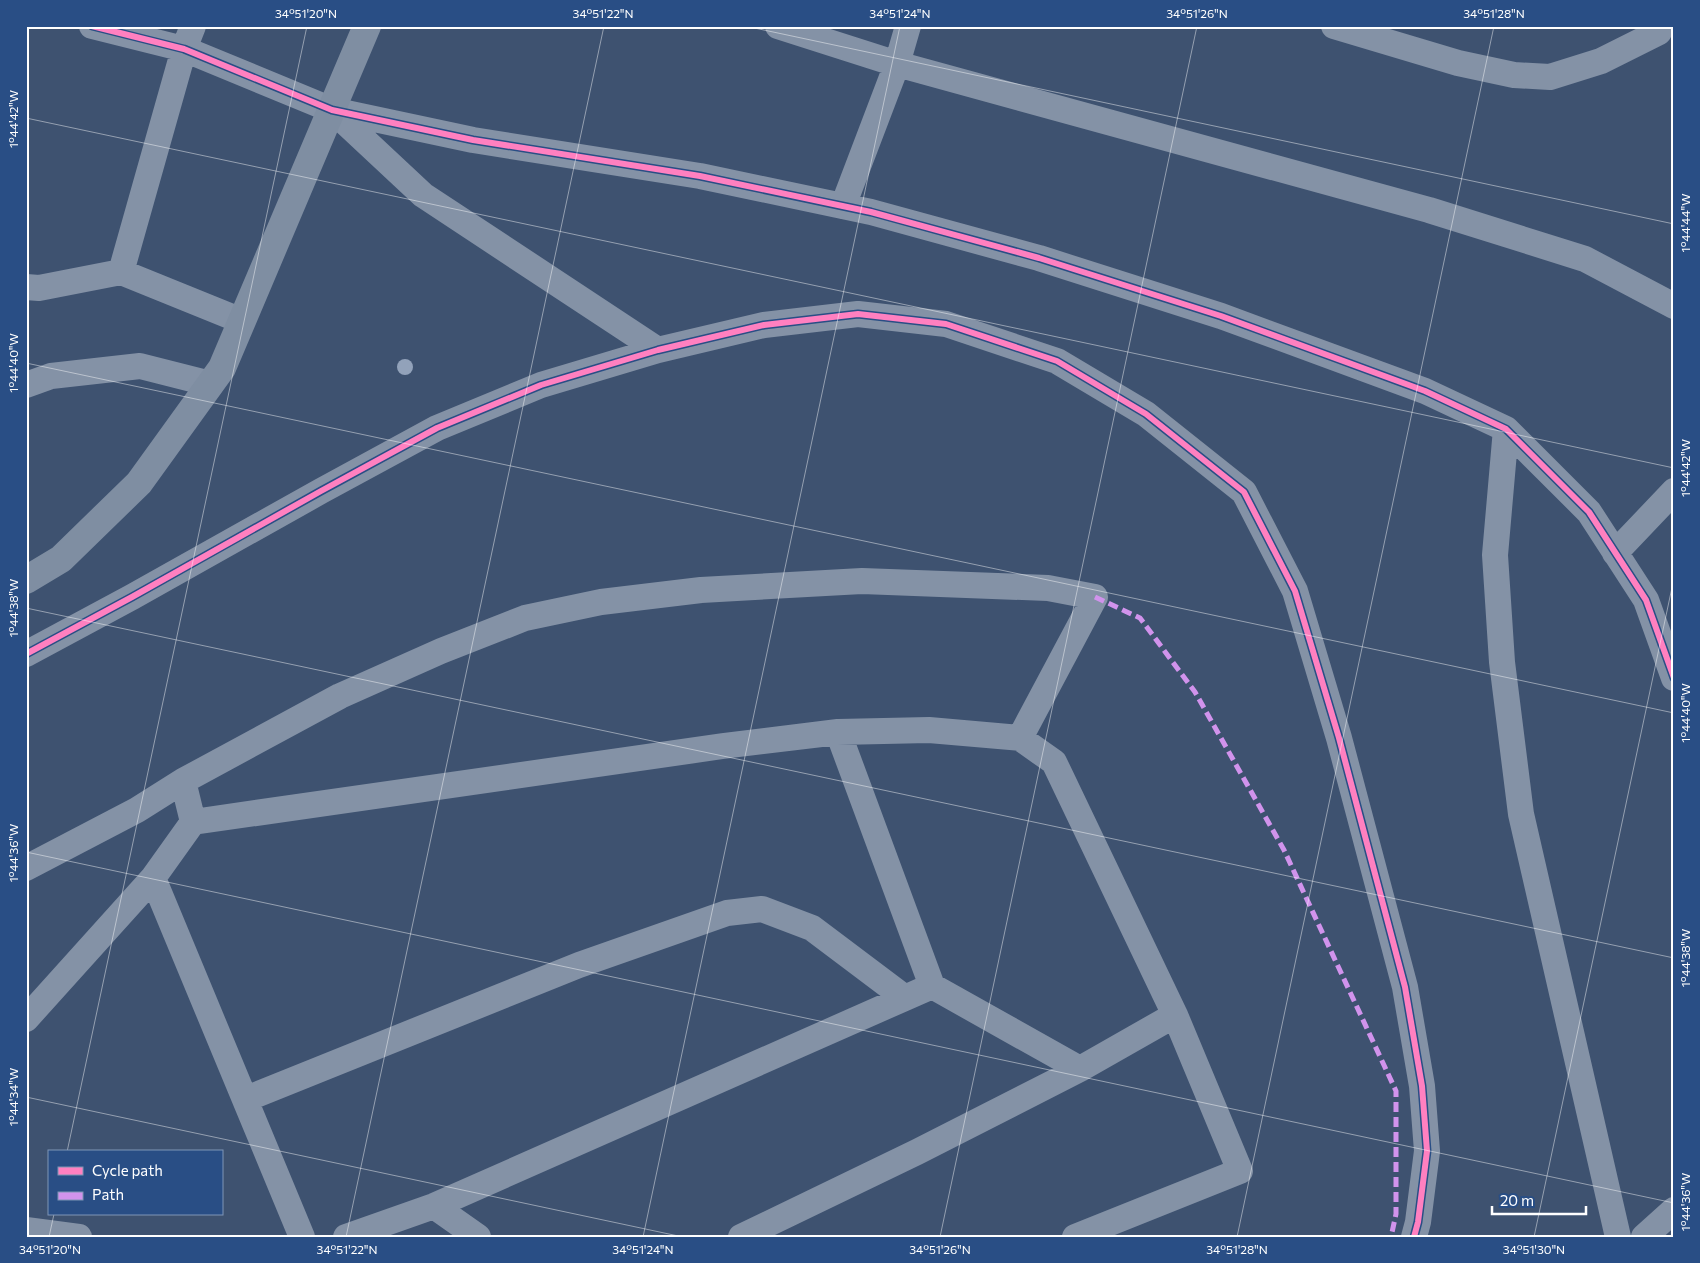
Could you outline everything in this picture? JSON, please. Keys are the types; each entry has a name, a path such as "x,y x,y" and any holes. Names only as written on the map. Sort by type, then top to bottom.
{"street":[{"path":"92,26 189,38 332,110 474,140 700,176 871,212 1039,258 1221,316 1425,391 1506,429 1589,512 1646,600 1674,678"},
{"path":"26,580 61,559 139,483 222,368 368,26"},
{"path":"778,26 898,64 1438,213 1585,259 1674,306"},
{"path":"843,206 898,64 908,26"},
{"path":"1334,26 1458,64 1514,76 1550,77 1601,61 1661,33"},
{"path":"121,272 189,38"},
{"path":"332,110 423,196 658,350"},
{"path":"26,287 39,288 121,272 242,321"},
{"path":"26,654 437,428 541,385 658,350 764,325 858,314 946,324 1057,361 1146,414 1244,492 1295,591 1339,738 1404,987 1422,1086 1427,1151 1418,1222 1414,1237"},
{"path":"26,385 51,376 140,366 211,384"},
{"path":"1506,429 1495,555 1502,662 1521,814 1618,1237"},
{"path":"1616,552 1674,491"},
{"path":"26,868 137,810 183,781 340,696 441,651 525,618 601,602 701,590 862,581 1048,588 1095,597 1020,738"},
{"path":"26,1019 153,878 193,822 723,746 838,732 928,730 1020,738 1054,762 1175,1015 1240,1171 1075,1237"},
{"path":"838,732 932,986 1080,1069"},
{"path":"183,781 193,822"},
{"path":"153,878 302,1237"},
{"path":"246,1099 579,965 727,912 762,909 812,928 905,998"},
{"path":"346,1237 434,1206 932,986"},
{"path":"741,1237 917,1152 1080,1069 1175,1015"},
{"path":"434,1206 478,1237"},
{"path":"1644,1237 1674,1210"},
{"path":"26,1230 79,1237"}],"marked path":[{"path":"1095,597 1140,618 1195,692 1284,850 1396,1091 1396,1214 1391,1237"}],"cycle path":[{"path":"92,26 184,49 332,110 473,140 700,176 871,212 1039,258 1221,316 1425,391 1506,429 1589,512 1646,600 1674,678"},
{"path":"26,654 437,428 541,385 658,350 764,325 858,314 946,324 1057,361 1146,414 1244,492 1295,591 1339,738 1405,987 1422,1086 1427,1151 1418,1222 1414,1237"}]}
